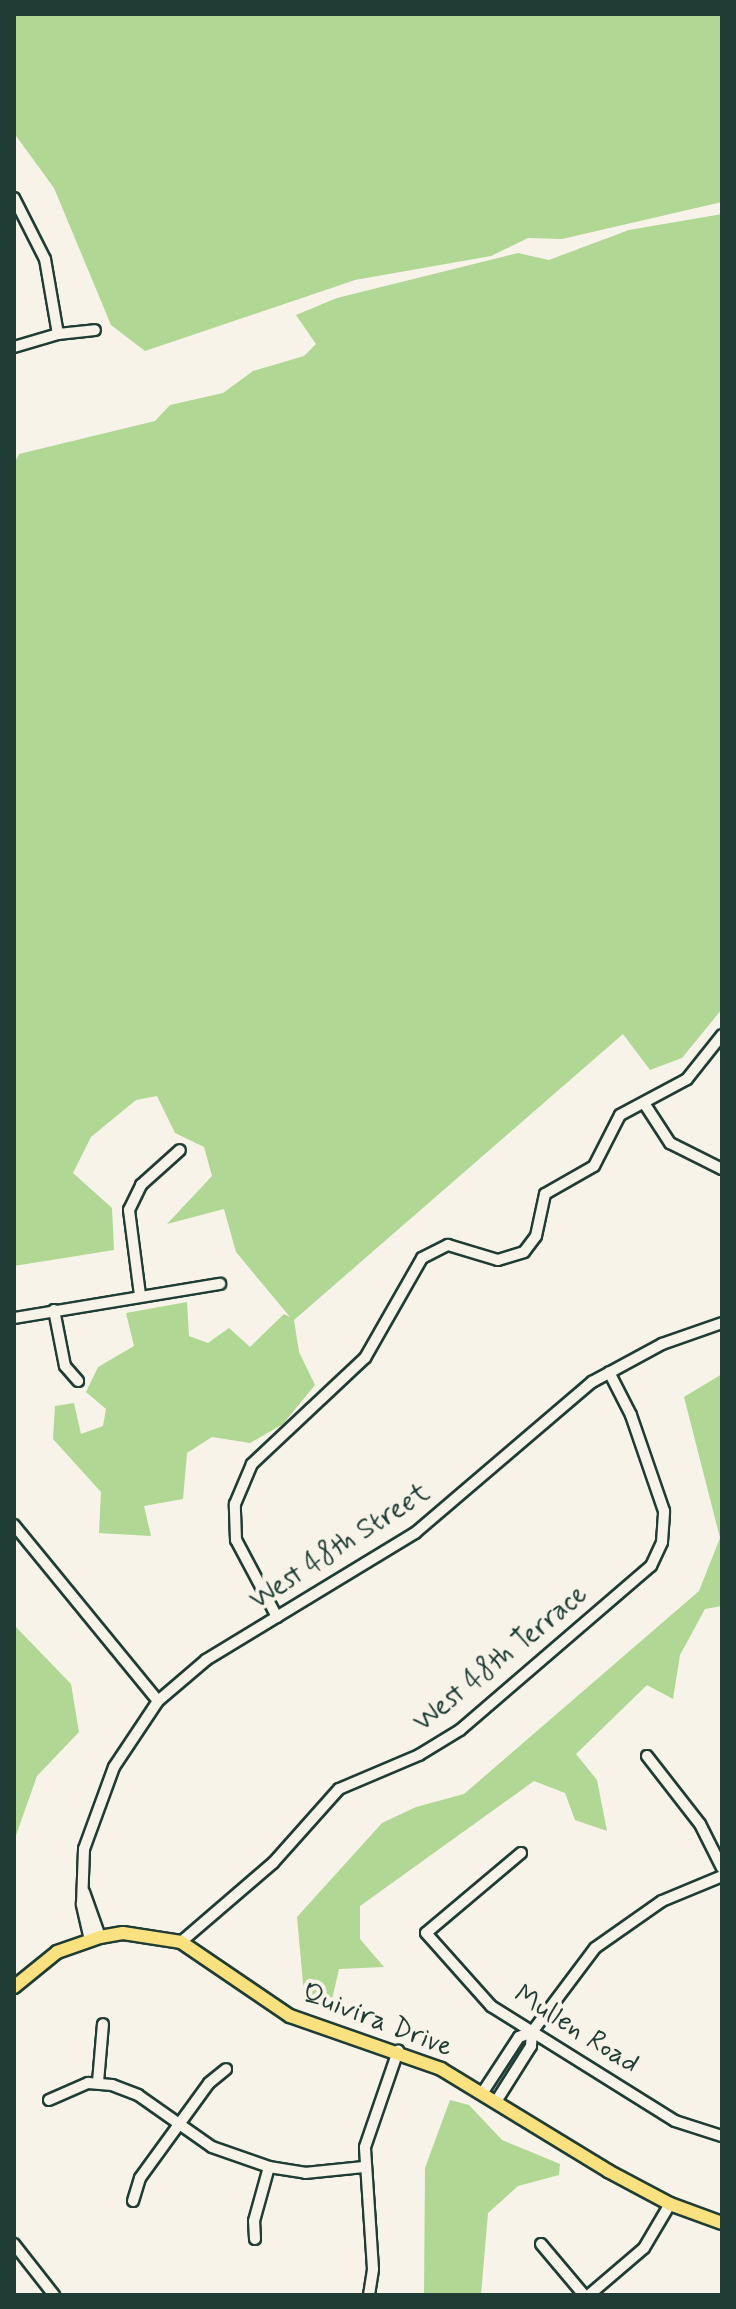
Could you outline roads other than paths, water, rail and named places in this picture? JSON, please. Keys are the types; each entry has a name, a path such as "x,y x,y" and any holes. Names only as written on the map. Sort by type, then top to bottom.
{"main road":[{"name":"Quivira Drive","path":"14,1987 57,1952 95,1939 123,1933 181,1942 290,2016 398,2051 483,2092 670,2204 722,2223"}],"street":[{"path":"14,198 45,259 58,334"},
{"path":"14,347 58,334 95,330"},
{"path":"277,1617 243,1558 234,1525 237,1493 252,1464 365,1358 422,1258 448,1245 498,1260 524,1252 536,1236 545,1194 594,1166 620,1115 687,1079 722,1035"},
{"path":"644,1103 670,1143 722,1169"},
{"path":"140,1295 129,1210 141,1185 180,1150"},
{"path":"14,1318 220,1284"},
{"path":"54,1310 65,1366 78,1381"},
{"name":"West 48th Street","path":"95,1939 84,1892 84,1849 114,1767 158,1701 193,1669 415,1533 544,1418 609,1372 662,1344 722,1323"},
{"name":"West 48th Terrace","path":"181,1942 273,1863 339,1789 419,1755 460,1730 651,1566 662,1542 664,1511 631,1415 609,1372"},
{"path":"14,1525 158,1701"},
{"path":"647,1756 700,1824 722,1868"},
{"name":"Mullen Road","path":"521,1853 426,1933 480,1996 532,2032 675,2121 722,2136"},
{"path":"497,2100 531,2046 532,2032 576,1968 617,1930 662,1901 722,1876"},
{"path":"98,2082 103,2024"},
{"path":"483,2092 519,2037 532,2032"},
{"path":"369,2295 373,2269 364,2167 366,2139 398,2051"},
{"path":"133,2201 140,2178 179,2124 226,2069"},
{"path":"49,2100 73,2087 98,2082 131,2091 212,2147 269,2167 305,2173 364,2167"},
{"path":"255,2239 254,2221 269,2167"},
{"path":"541,2244 586,2295 644,2248 670,2204"},
{"path":"14,2244 54,2295"}]}
